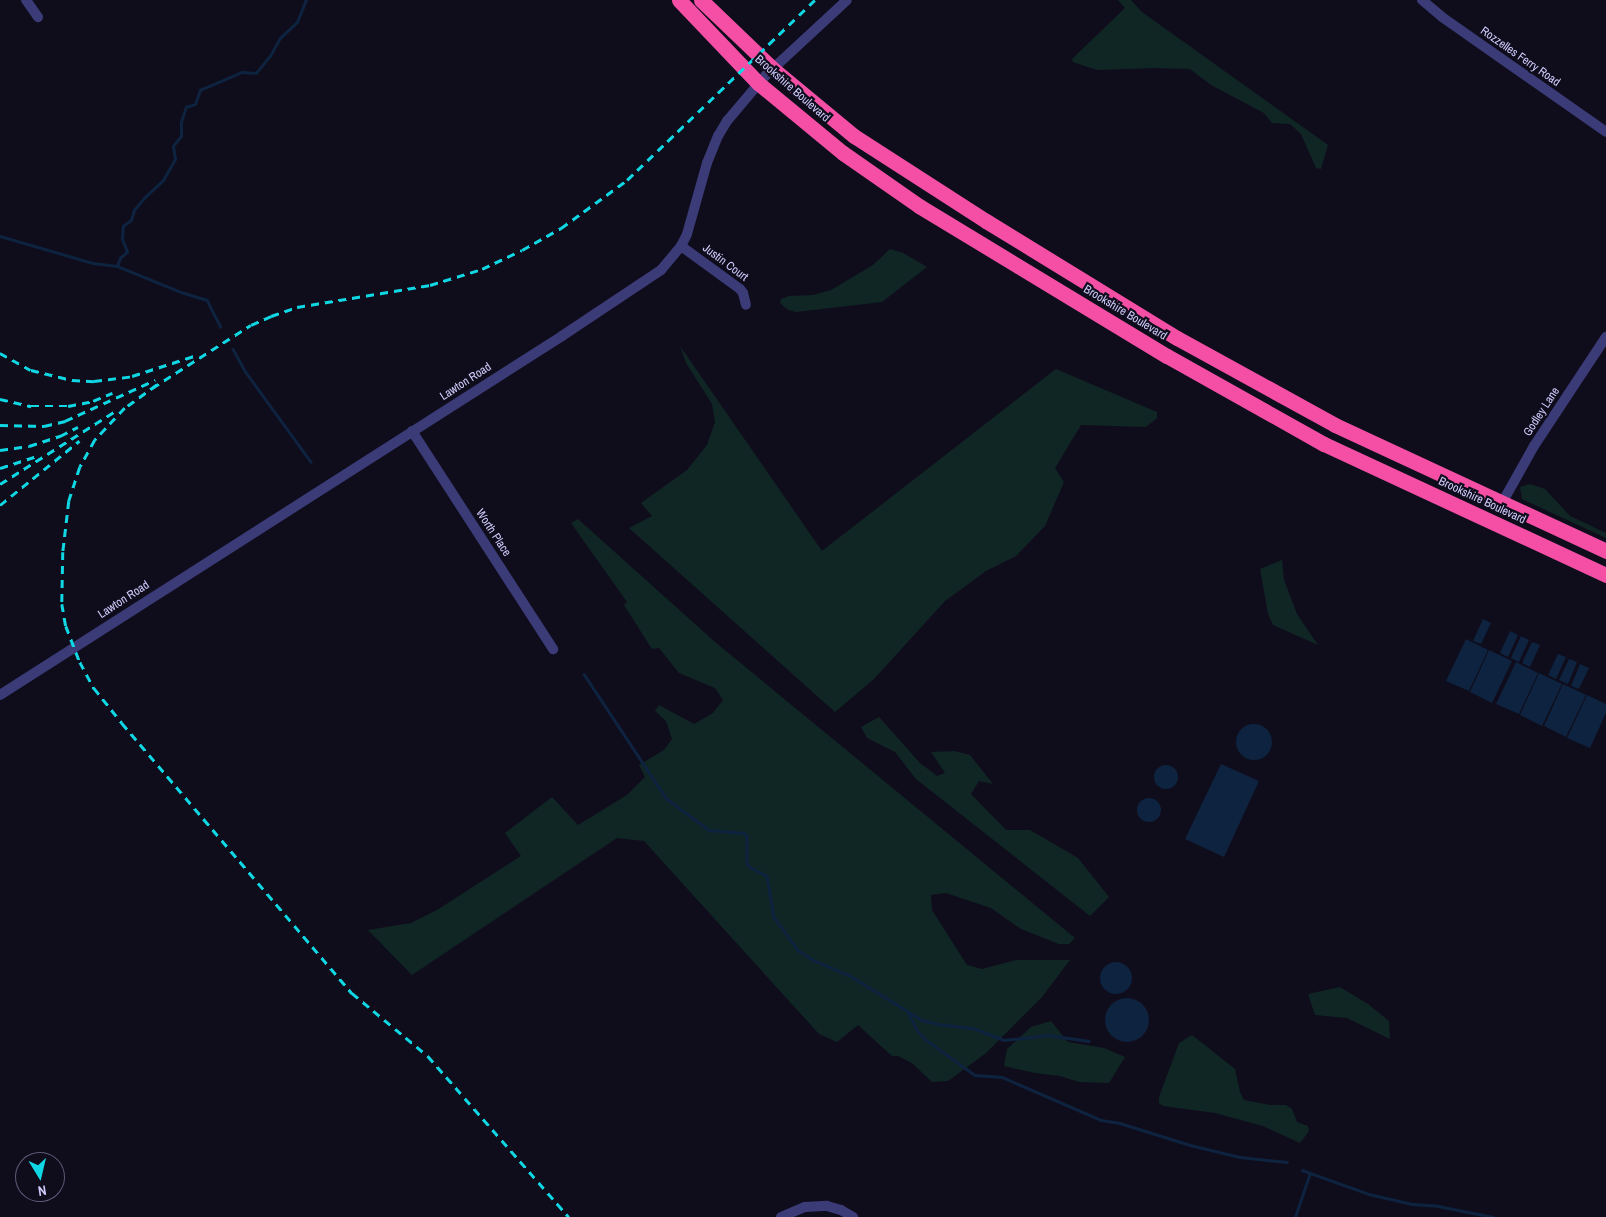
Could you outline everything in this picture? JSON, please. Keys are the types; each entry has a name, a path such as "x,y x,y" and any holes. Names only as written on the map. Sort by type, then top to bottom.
{"highway":[{"name":"Brookshire Boulevard","path":"679,0 758,83 843,153 919,206 1166,356 1324,444 1606,575"},
{"name":"Brookshire Boulevard","path":"700,0 773,69 843,128 910,173 1177,338 1335,425 1606,551"},
{"path":"1324,444 1335,425"}],"street":[{"path":"26,0 38,17"},
{"name":"Lawton Road","path":"0,695 645,282 668,263 681,246 687,234 707,163 718,136 727,121 758,83 847,0"},
{"name":"Rozzelles Ferry Road","path":"1422,0 1442,17 1606,132"},
{"name":"Justin Court","path":"681,246 740,289 746,305"},
{"name":"Godley Lane","path":"1502,503 1534,446 1606,337"},
{"name":"Worth Place","path":"412,431 553,649"},
{"path":"781,1217 805,1207 827,1206 842,1210 853,1217"}],"green space":[{"path":"1118,0 1131,0 1142,12 1328,145 1321,169 1316,168 1301,134 1290,124 1272,123 1264,113 1211,85 1190,69 1097,70 1073,62 1072,59 1125,8"},
{"path":"890,249 903,253 927,267 882,302 796,312 788,310 780,303 781,299 789,296 813,295 831,290 873,265"},
{"path":"680,346 822,551 1056,369 1157,412 1157,418 1146,427 1081,425 1055,468 1064,482 1045,526 1016,556 986,571 945,601 874,679 835,712 629,528 652,516 641,503 687,470 707,445 715,422 712,404 686,363"},
{"path":"1530,484 1545,489 1570,516 1606,533 1606,538 1522,499 1520,487"},
{"path":"578,519 715,642 1075,938 1069,944 1059,944 1021,929 991,908 946,893 931,895 932,910 967,965 982,969 1016,960 1070,960 1042,997 986,1053 948,1081 932,1082 912,1063 898,1056 892,1056 858,1025 837,1042 819,1034 644,841 617,838 412,975 368,930 411,923 437,910 521,856 505,833 552,797 578,825 627,795 645,777 639,765 664,750 672,739 666,721 655,711 659,705 694,724 713,713 723,700 715,688 679,673 659,648 652,649 624,605 627,602 571,523"},
{"path":"1282,560 1284,580 1297,614 1318,645 1273,625 1268,614 1260,569"},
{"path":"879,717 920,763 937,776 945,773 931,752 954,751 970,755 993,784 979,781 971,794 1006,830 1030,830 1078,858 1109,897 1090,916 916,779 895,752 867,738 861,727"},
{"path":"1340,987 1368,1004 1389,1021 1390,1039 1347,1018 1315,1015 1308,994"},
{"path":"1051,1021 1068,1042 1104,1048 1125,1057 1109,1083 1079,1082 1060,1076 1004,1066 1007,1049 1031,1027"},
{"path":"1192,1035 1235,1069 1240,1092 1244,1100 1270,1105 1286,1105 1292,1109 1297,1122 1308,1126 1309,1131 1300,1143 1263,1126 1215,1113 1163,1106 1159,1103 1159,1097 1179,1043"}],"water":[{"path":"1483,619 1491,623 1481,644 1473,641"},
{"path":"1510,631 1518,635 1508,657 1500,653"},
{"path":"1521,636 1529,640 1519,662 1511,658"},
{"path":"1466,639 1488,650 1469,691 1446,681"},
{"path":"1532,642 1540,645 1530,667 1522,663"},
{"path":"1489,650 1512,661 1492,703 1470,692"},
{"path":"1558,654 1566,657 1556,679 1548,675"},
{"path":"1569,659 1577,662 1568,684 1559,680"},
{"path":"1516,662 1538,673 1519,714 1496,704"},
{"path":"1580,664 1589,668 1579,689 1571,686"},
{"path":"1539,673 1562,684 1542,726 1520,715"},
{"path":"1563,684 1586,695 1566,737 1544,726"},
{"path":"1587,695 1606,704 1606,713 1590,748 1567,738"},
{"path":"1254,724 1261,725 1267,729 1271,735 1271,749 1267,755 1261,759 1254,760 1247,759 1241,755 1237,749 1236,742 1237,735 1241,729 1247,725"},
{"path":"1221,764 1259,781 1224,857 1185,839"},
{"path":"1166,765 1174,769 1178,777 1174,785 1166,789 1158,785 1154,777 1158,769"},
{"path":"1149,798 1157,802 1161,810 1157,818 1149,822 1141,818 1137,810 1141,802"},
{"path":"1116,962 1122,963 1127,967 1131,972 1131,984 1127,989 1122,993 1116,994 1110,993 1105,989 1101,984 1100,978 1101,972 1105,967 1110,963"},
{"path":"1131,998 1143,1004 1148,1011 1148,1029 1143,1036 1136,1041 1123,1042 1111,1036 1106,1029 1105,1016 1111,1004 1118,999"}],"waterway":[{"path":"117,266 120,258 127,252 122,239 123,226 131,220 134,210 144,198 163,180 175,159 173,146 181,136 181,122 186,107 195,104 200,90 242,72 256,73 270,56 280,38 297,22 306,0"},
{"path":"0,236 93,263 117,266 181,292 207,300 221,327"},
{"path":"233,349 245,371 311,462"},
{"path":"584,674 666,798 709,830 744,833 747,836 747,863 750,867 767,876 774,917 798,950 813,960 849,975 922,1020 973,1028 1004,1040 1048,1035 1089,1041"},
{"path":"909,1014 917,1030 925,1039 975,1075 1002,1077 1101,1120 1120,1123 1190,1145 1240,1157 1287,1162"},
{"path":"1302,1170 1369,1194 1412,1204 1438,1206 1493,1217"},
{"path":"1295,1217 1310,1173"}],"railway":[{"path":"152,388 251,325 271,316 297,307 430,285 482,269 522,250 561,228 627,180 815,0"},
{"path":"0,353 31,370 72,380 94,381 132,376 194,356"},
{"path":"0,425 44,426 65,421 155,380"},
{"path":"157,385 125,408 95,440 80,467 69,501 63,552 62,604 66,626 80,662 94,688 122,723 352,993 428,1056 569,1217"},
{"path":"0,399 31,406 68,406 93,401 112,393"},
{"path":"0,484 114,412"},
{"path":"0,450 29,446 60,436 78,427"},
{"path":"0,505 79,441"},
{"path":"0,468 36,456"}]}
